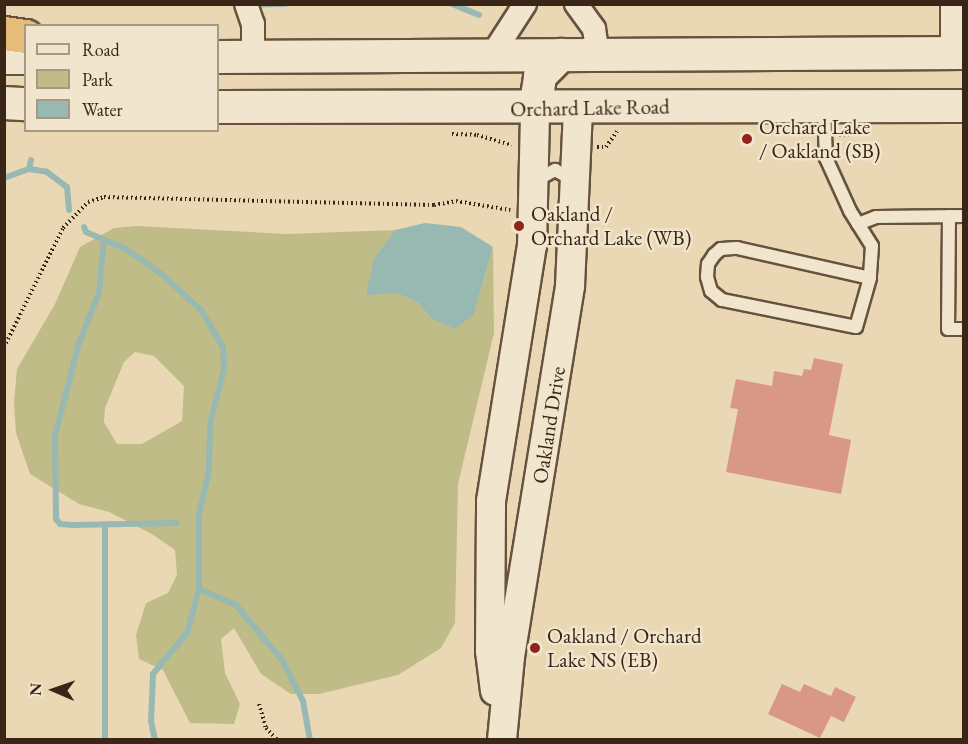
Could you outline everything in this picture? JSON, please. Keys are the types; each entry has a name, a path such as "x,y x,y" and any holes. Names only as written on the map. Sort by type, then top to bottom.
{"highway":[{"path":"4,33 24,36"}],"main road":[{"path":"219,57 958,53"},
{"path":"536,109 540,76 561,55"},
{"path":"4,58 24,57"},
{"path":"4,103 24,104"},
{"name":"Orchard Lake Road","path":"219,106 536,109 963,106"}],"street":[{"path":"246,4 253,24 254,56"},
{"path":"492,55 525,4"},
{"path":"576,4 594,29 598,55"},
{"path":"952,4 958,53"},
{"name":"Oakland Drive","path":"502,740 510,657 570,286 578,108"},
{"name":"Oakland Drive","path":"502,740 490,651 491,501 527,286 534,200 536,109"}],"lane":[{"path":"824,107 826,158 858,224 872,246 870,278 856,327 722,300 711,291 708,264 721,249 736,248 870,278"},
{"path":"534,200 542,175 555,170 568,174 575,186"},
{"path":"949,216 948,330 963,330"},
{"path":"858,224 876,217 963,216"}],"path":[{"path":"4,347 63,228 88,202 104,197 407,204 534,200"},
{"path":"259,704 266,728 277,740"}],"green space":[{"path":"136,226 287,234 395,230 374,258 396,293 417,302 432,319 474,314 493,247 494,333 458,484 455,623 441,648 398,675 319,694 291,694 261,674 234,628 221,639 225,673 240,704 234,724 190,723 163,670 139,659 136,635 146,603 168,593 177,575 175,550 152,534 109,512 79,504 30,474 16,433 14,402 17,369 55,304 80,247 114,228","holes":["135,352 154,356 184,386 182,421 142,444 117,444 104,422 105,408 124,362"]}],"water":[{"path":"425,223 461,227 493,247 474,314 455,329 432,319 417,302 396,293 366,295 374,258 395,230"}],"building":[{"path":"814,358 843,364 829,435 851,440 841,494 726,472 738,409 730,408 736,379 772,386 774,371 802,376 804,369 811,370"},
{"path":"782,684 800,692 804,684 831,696 835,687 856,697 844,722 831,716 820,738 768,714"}],"waterway":[{"path":"250,5 286,4"},
{"path":"452,4 479,15"},
{"path":"29,169 31,160"},
{"path":"4,178 29,169 47,172 67,187 69,210"},
{"path":"84,227 86,232 126,249 160,273 201,310 223,347 224,369 210,424 209,471 199,514 199,589 187,633 153,674 151,721 155,740"},
{"path":"104,240 99,293 79,343 55,436 56,519 60,524 73,525 176,523"},
{"path":"105,525 105,740"},
{"path":"199,589 236,605 282,660 303,701 310,740"}],"place":[{"name":"Orchard Lake / Oakland (SB)","path":"747,139"},
{"name":"Oakland / Orchard Lake (WB)","path":"519,226"},
{"name":"Oakland / Orchard Lake NS (EB)","path":"535,648"}]}
